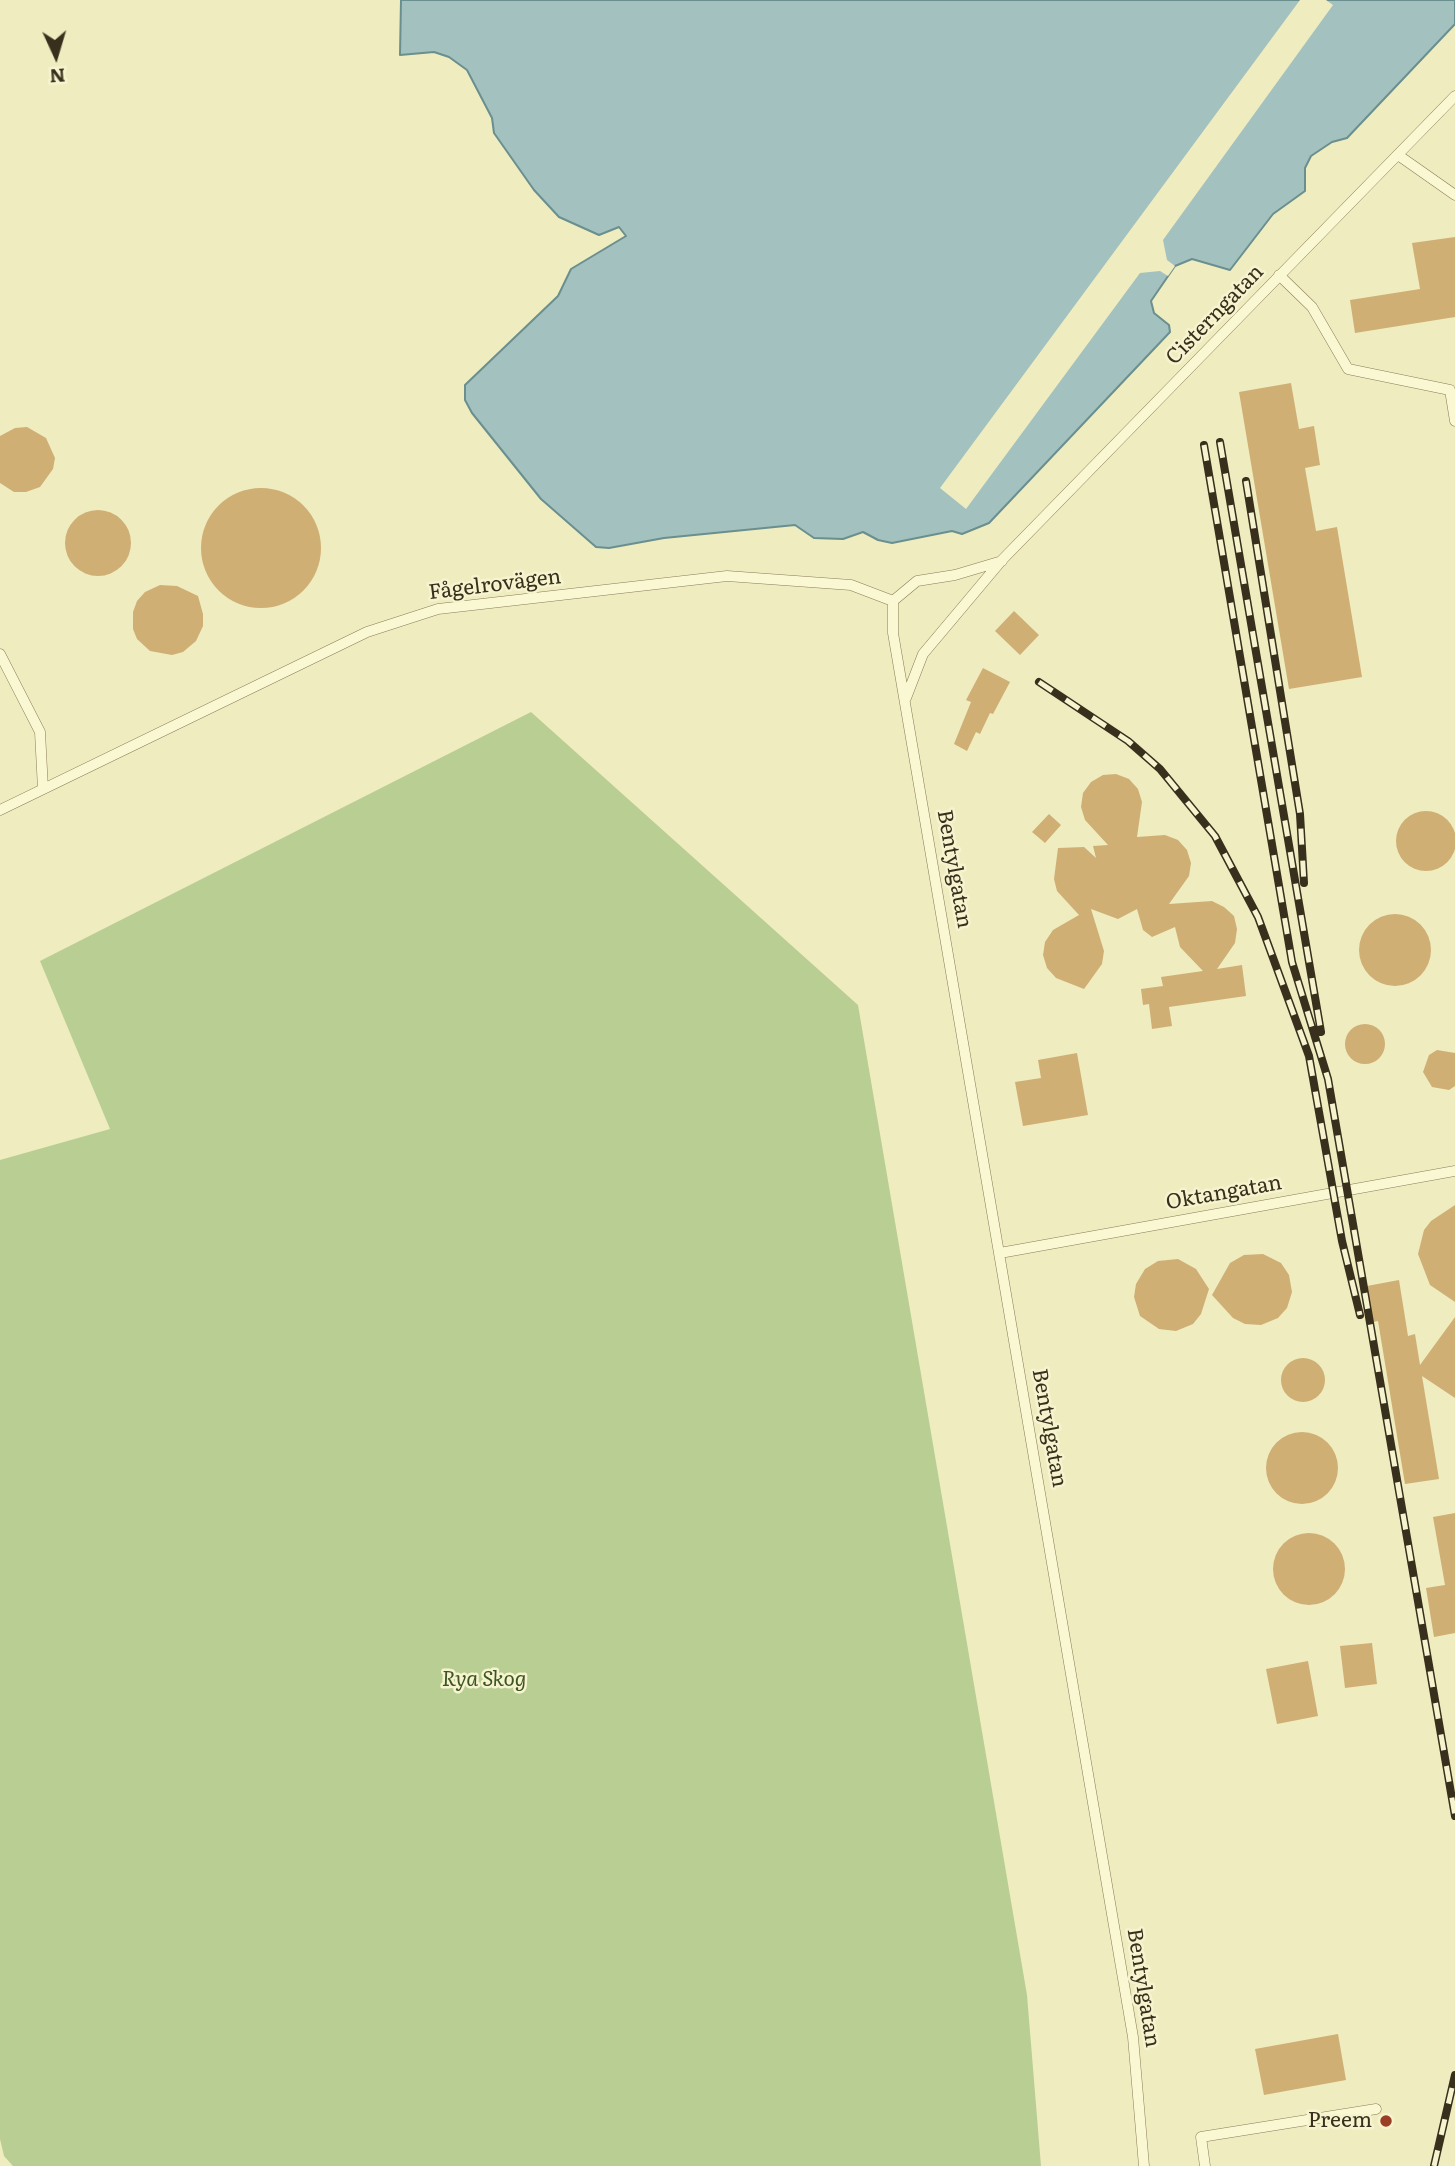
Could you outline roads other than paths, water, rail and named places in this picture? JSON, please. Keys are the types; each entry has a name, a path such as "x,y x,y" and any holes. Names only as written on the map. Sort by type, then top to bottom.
{"lane":[{"name":"Cisterngatan","path":"906,699 923,654 1002,561 1455,96"},
{"path":"1398,155 1455,195"},
{"path":"1279,275 1312,307 1348,369 1450,390 1455,421"},
{"name":"Cisterngatan","path":"892,601 917,581 955,575 1002,561"},
{"name":"Fågelrovägen","path":"0,810 367,632 438,609 727,576 851,585 892,601"},
{"path":"892,601 893,633 906,699"},
{"path":"0,654 40,732 43,789"},
{"name":"Bentylgatan","path":"906,699 1133,2037 1144,2166"},
{"name":"Oktangatan","path":"1000,1253 1455,1171"},
{"path":"1205,2166 1201,2137 1376,2109"}],"water":[{"path":"401,0 1455,0 1455,24 1347,138 1332,142 1311,156 1305,168 1305,191 1273,214 1230,270 1192,259 1175,266 1151,301 1154,313 1169,325 1170,332 989,523 962,534 952,531 892,543 878,540 863,532 843,539 814,538 795,525 664,538 609,548 596,547 541,499 472,413 465,400 465,385 558,296 571,269 626,236 619,227 599,235 559,217 534,190 494,133 492,118 467,70 449,57 434,52 400,55"}],"railway":[{"path":"1220,442 1321,1032"},
{"path":"1204,445 1292,962 1328,1079 1455,1816"},
{"path":"1246,481 1300,814 1304,883"},
{"path":"1039,682 1128,741 1160,769 1215,836 1258,917 1309,1056 1342,1241 1360,1315"},
{"path":"1434,2166 1455,2075"}],"place":[{"name":"Preem","path":"1386,2121"}],"park label":[{"name":"Rya Skog","path":"484,1680"}]}
